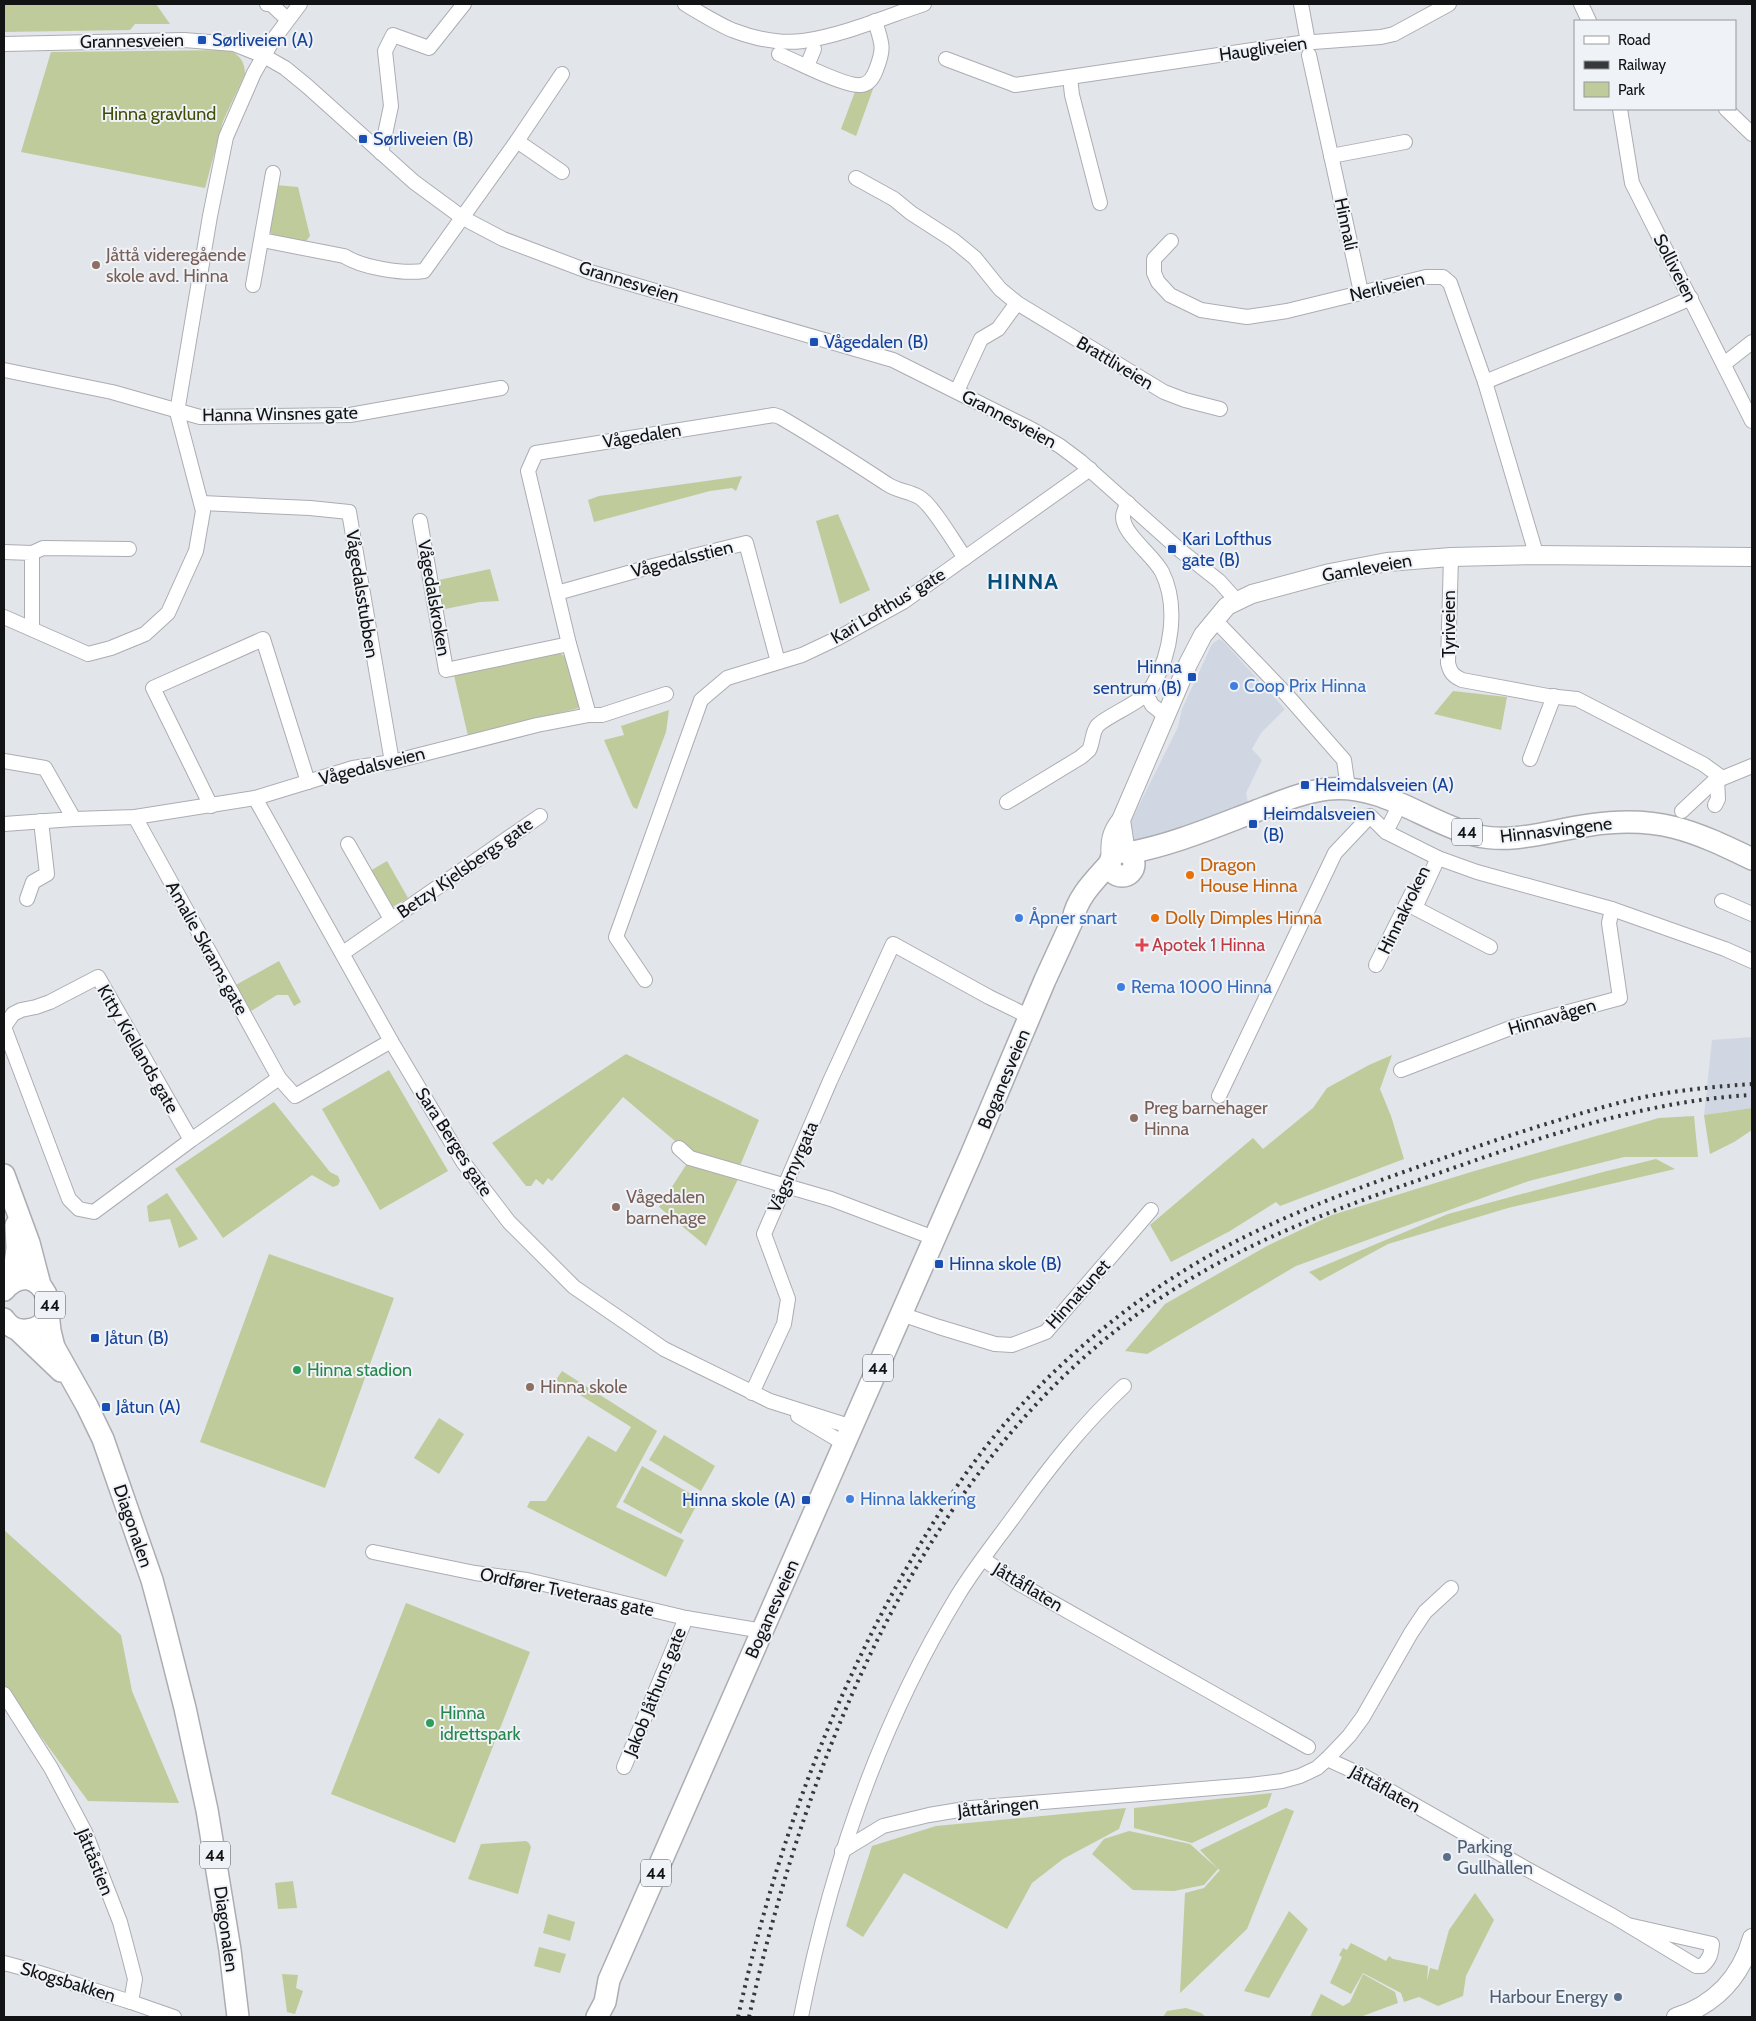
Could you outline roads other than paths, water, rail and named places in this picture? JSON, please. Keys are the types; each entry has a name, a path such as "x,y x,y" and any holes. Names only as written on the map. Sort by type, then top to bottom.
{"main road":[{"name":"Hinnasvingene","path":"1122,862 1303,794 1348,788 1375,794 1473,835 1490,838 1524,837 1617,822 1656,823 1692,832 1752,859"},
{"name":"Boganesveien","path":"597,2017 605,2002 609,1980 1074,919 1102,890 1122,862"},
{"name":"44","path":"4,1175 29,1243 40,1285 49,1298 48,1313 39,1326 32,1329 11,1324"},
{"name":"44","path":"8,1286 17,1248 15,1205"},
{"name":"44","path":"8,1286 26,1279 40,1285"},
{"name":"Diagonalen","path":"48,1313 54,1347 103,1439 152,1580 185,1708 205,1802 223,1902 236,2012"},
{"name":"Diagonalen","path":"11,1324 74,1383"},
{"name":"Boganesveien","path":"585,2017 595,1997 609,1980"}],"street":[{"path":"271,4 287,19"},
{"path":"4,617 88,654 111,648 145,634 168,614 174,602 196,551 203,511 177,412 210,216 226,136 244,94 264,56 287,19 300,4"},
{"path":"381,153 391,106 385,50 393,36 429,48 464,4"},
{"path":"685,4 731,30 772,40 804,41 875,21 924,4"},
{"name":"Hinnali","path":"1301,4 1308,49 1361,292"},
{"name":"Haugliveien","path":"946,59 955,64 1015,85 1308,49 1381,37 1394,34 1449,4"},
{"path":"1581,4 1589,20"},
{"path":"779,54 859,86 867,83 873,77 882,53 881,39 875,21"},
{"name":"Grannesveien","path":"4,44 184,40 234,44 264,56 285,68 307,86 414,182 463,218 508,242 590,272 892,360 1046,437 1074,455 1181,551 1219,580 1237,601"},
{"path":"807,66 814,49"},
{"path":"262,240 312,248 344,256 355,263 412,273 424,272 562,74"},
{"path":"1070,77 1072,96 1100,204"},
{"name":"Solliveien","path":"1620,110 1632,184 1752,421"},
{"path":"1727,110 1752,134"},
{"path":"517,141 562,172"},
{"path":"1331,156 1406,142"},
{"path":"253,285 274,172"},
{"name":"Brattliveien","path":"856,178 894,200 954,240 975,258 1000,289 1017,303 1164,392 1185,400 1220,409"},
{"name":"Nerliveien","path":"1172,241 1154,259 1154,273 1158,282 1170,295 1201,310 1247,317 1288,311 1426,277 1442,277 1450,283 1485,382 1534,547 1532,555"},
{"path":"1485,382 1539,359 1643,320 1691,298"},
{"path":"957,391 981,339 998,329 1017,303"},
{"path":"1724,364 1752,342"},
{"name":"Hanna Winsnes gate","path":"4,370 112,392 200,417 350,415 501,388"},
{"name":"Vågedalen","path":"589,715 568,644 528,471 536,453 768,416 780,417 868,470 888,485 920,497 931,509 965,558"},
{"name":"Kari Lofthus' gate","path":"645,980 616,937 701,700 727,678 802,655 871,621 903,602 1090,469"},
{"name":"Vågedalsstubben","path":"202,503 310,508 349,512 392,762"},
{"path":"1007,802 1081,757 1089,749 1096,726 1150,691 1158,676 1168,647 1169,590 1162,571 1132,535 1124,522 1124,511 1128,503"},
{"name":"Vågedalskroken","path":"420,521 446,670 568,644"},
{"name":"Vågedalsstien","path":"557,592 746,543 778,662"},
{"path":"4,552 32,553 43,548 130,549"},
{"path":"32,553 32,629"},
{"name":"Gamleveien","path":"1122,862 1121,820 1188,664 1214,619 1227,606 1237,601 1252,594 1330,573 1387,562 1451,557 1532,555 1752,557"},
{"name":"Tyriveien","path":"1451,557 1448,663 1453,679 1577,699 1703,764 1719,778"},
{"path":"1214,619 1286,694 1344,760 1348,788"},
{"path":"211,806 153,688 263,639 308,782"},
{"name":"Vågedalsveien","path":"4,824 135,817 255,798 353,768 392,762 537,725 589,715 602,715 666,694"},
{"path":"1146,694 1152,705 1166,717"},
{"path":"1530,759 1554,696"},
{"path":"4,761 45,768 74,819"},
{"path":"1682,811 1719,778 1752,766"},
{"path":"1715,805 1718,799 1719,778"},
{"name":"Sara Berges gate","path":"255,798 391,1041 463,1162 487,1196 509,1222 574,1287 664,1349 752,1393 781,1404 825,1433 848,1435"},
{"path":"1386,832 1400,804"},
{"name":"Betzy Kjelsbergs gate","path":"343,953 540,816"},
{"path":"1220,1096 1335,853 1370,816 1386,832 1435,856 1477,872 1612,909 1725,949 1752,961"},
{"name":"Amalie Skrams gate","path":"135,817 279,1078"},
{"path":"28,899 33,882 47,874 41,821"},
{"name":"Betzy Kjelsbergs gate","path":"348,844 391,919"},
{"name":"Hinnakroken","path":"1435,856 1415,908 1490,947"},
{"name":"Hinnakroken","path":"1376,965 1435,856"},
{"path":"1722,901 1752,914"},
{"name":"Hinnavågen","path":"1401,1070 1513,1027 1620,998 1609,923 1612,909"},
{"name":"Vågsmyrgata","path":"752,1393 784,1324 788,1299 764,1234 830,1080 893,944 989,997 1030,1017"},
{"name":"Kitty Kiellands gate","path":"190,1140 98,977 50,1002 13,1014 4,1027 69,1199 79,1209 94,1212 190,1140 279,1078"},
{"path":"279,1078 294,1096 391,1041"},
{"path":"679,1148 690,1158 831,1200 934,1238"},
{"name":"Hinnatunet","path":"901,1314 995,1344 1012,1344 1046,1332 1151,1210"},
{"path":"801,2017 813,1958 842,1851 868,1776 917,1669 958,1595 983,1559 1070,1442 1100,1408 1124,1386"},
{"name":"Ordfører Tveteraas gate","path":"373,1552 475,1573 527,1580 686,1618 763,1631"},
{"name":"Jåttåflaten","path":"983,1559 1034,1592 1308,1747"},
{"name":"Jåttåflaten","path":"1451,1588 1426,1612 1363,1717 1349,1736 1327,1759 1362,1776 1628,1925 1696,1966 1702,1966 1709,1960 1712,1944 1628,1925"},
{"name":"Jakob Jåthuns gate","path":"624,1767 686,1618"},
{"name":"Jåttåstien","path":"4,1694 51,1768 85,1832 120,1922 131,1961 135,1979 131,2002"},
{"name":"Jåttåringen","path":"842,1851 883,1826 929,1815 971,1808 1282,1781 1300,1776 1317,1768 1327,1759"},
{"path":"1676,2017 1698,2008 1720,1992 1737,1973 1751,1948"},
{"name":"Skogsbakken","path":"4,1963 131,2002"},
{"path":"131,2002 174,2017"}],"railway":[{"path":"738,2017 768,1899 786,1841 806,1783 853,1671 910,1562 964,1477 994,1436 1028,1398 1072,1355 1120,1315 1185,1270 1253,1233 1324,1202 1480,1146 1552,1122 1626,1101 1673,1092 1752,1084"},
{"path":"749,2017 774,1917 805,1815 843,1715 889,1618 942,1525 1005,1440 1077,1364 1159,1299 1192,1278 1259,1242 1329,1213 1475,1161 1591,1123 1671,1105 1752,1095"}],"place":[{"name":"Sørliveien (A)","path":"202,40"},
{"name":"Sørliveien (B)","path":"363,139"},
{"name":"Jåttå videregående skole avd. Hinna","path":"96,265"},
{"name":"Vågedalen (B)","path":"814,342"},
{"name":"Kari Lofthus gate (B)","path":"1172,549"},
{"name":"Hinna sentrum (B)","path":"1192,677"},
{"name":"Coop Prix Hinna","path":"1234,686"},
{"name":"Heimdalsveien (A)","path":"1305,785"},
{"name":"Heimdalsveien (B)","path":"1253,824"},
{"name":"Dragon House Hinna","path":"1190,875"},
{"name":"Åpner snart","path":"1019,918"},
{"name":"Dolly Dimples Hinna","path":"1155,918"},
{"name":"Apotek 1 Hinna","path":"1142,945"},
{"name":"Rema 1000 Hinna","path":"1121,987"},
{"name":"Preg barnehager Hinna","path":"1134,1118"},
{"name":"Vågedalen barnehage","path":"616,1207"},
{"name":"Hinna skole (B)","path":"939,1264"},
{"name":"Jåtun (B)","path":"95,1338"},
{"name":"Hinna stadion","path":"297,1370"},
{"name":"Hinna skole","path":"530,1387"},
{"name":"Jåtun (A)","path":"106,1407"},
{"name":"Hinna lakkering","path":"850,1499"},
{"name":"Hinna skole (A)","path":"806,1500"},
{"name":"Hinna idrettspark","path":"430,1723"},
{"name":"Parking Gullhallen","path":"1447,1857"},
{"name":"Harbour Energy","path":"1618,1997"}],"district":[{"name":"HINNA","path":"1023,581"}],"park label":[{"name":"Hinna gravlund","path":"159,114"}]}
